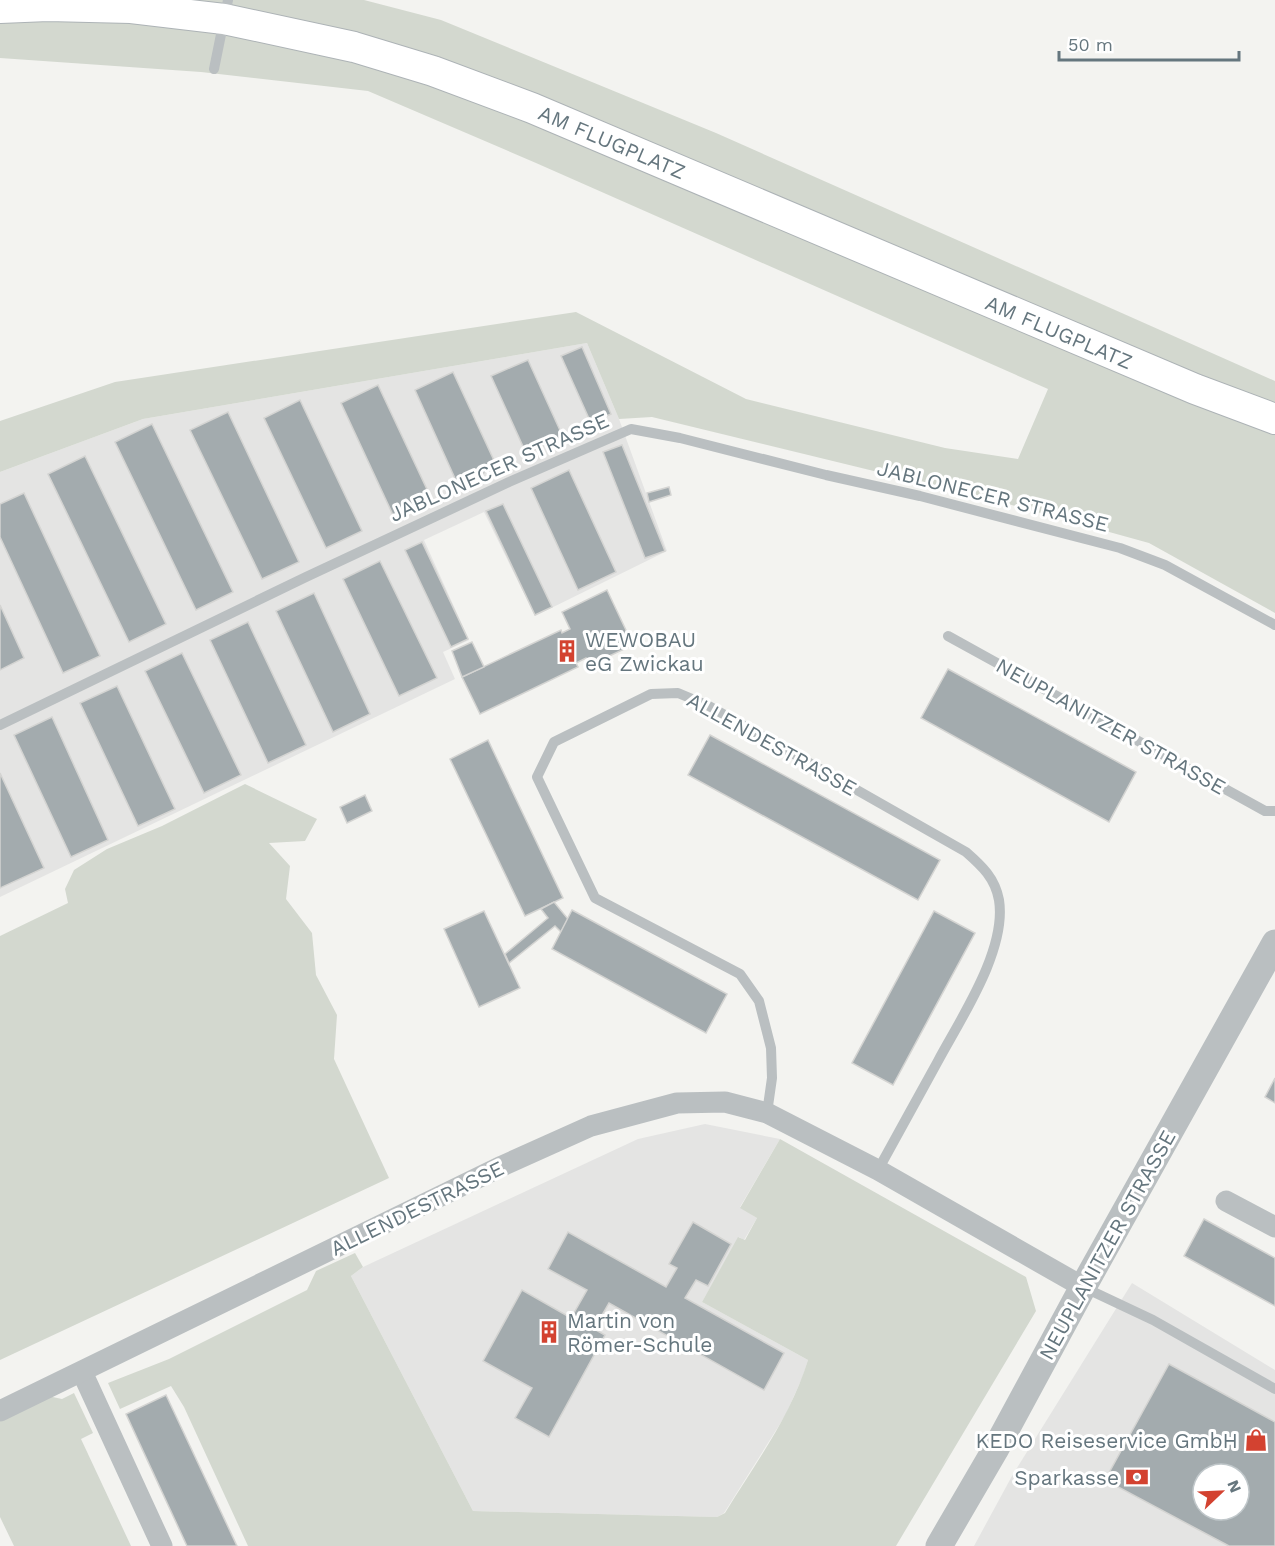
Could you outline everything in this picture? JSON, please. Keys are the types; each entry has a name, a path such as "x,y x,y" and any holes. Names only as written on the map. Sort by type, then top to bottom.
{"main road":[{"name":"AM FLUGPLATZ","path":"0,8 48,6 226,10 433,71 521,104 1195,389 1275,419"},
{"name":"AM FLUGPLATZ","path":"1195,389 1251,424 1275,436"}],"street":[{"name":"NEUPLANITZER STRASSE","path":"939,1546 995,1450 1275,943"},
{"name":"ALLENDESTRASSE","path":"0,1411 469,1182 591,1126 677,1103 725,1102 767,1113 878,1170 1083,1287"},
{"path":"1226,1201 1275,1227"},
{"path":"82,1372 162,1546"}],"lane":[{"path":"214,69 226,10"},
{"name":"JABLONECER STRASSE","path":"0,725 306,577 509,482 631,429 680,438 920,496 1120,548 1165,565 1275,625"},
{"name":"NEUPLANITZER STRASSE","path":"948,636 1003,663 1265,812 1275,812"},
{"name":"ALLENDESTRASSE","path":"767,1113 772,1078 771,1048 759,1001 740,974 595,898 537,777 554,742 651,694 678,693 709,706 966,852 988,872 999,900 999,930 990,960 878,1170"},
{"path":"1083,1287 1153,1320 1275,1389"}],"shaded area":[{"path":"0,0 364,0 441,20 716,133 1275,381 1275,613 1149,543 997,501 652,417 619,419 587,343 143,419 0,472 0,421 115,382 576,312 746,399 945,448 1018,459 1048,389 368,91 201,72 0,58"},
{"path":"587,343 619,419 667,551 535,616 484,512 424,540 469,640 443,652 455,679 0,897 0,472 143,419"},
{"path":"245,784 317,819 305,841 269,843 290,866 286,899 312,933 316,975 337,1015 334,1059 389,1178 0,1360 0,936 68,903 65,889 74,870 107,849 162,826"},
{"path":"705,1124 780,1139 740,1207 757,1218 744,1240 739,1237 702,1302 808,1360 785,1416 724,1513 717,1517 473,1511 351,1276 363,1267 638,1139"},
{"path":"780,1139 1026,1277 1036,1311 896,1546 248,1546 184,1407 171,1386 120,1409 108,1383 169,1359 307,1290 316,1271 355,1253 363,1267 351,1276 473,1511 717,1517 725,1513 771,1439 792,1401 808,1360 702,1302 738,1237 745,1240 757,1218 740,1208"},
{"path":"1132,1283 1275,1370 1275,1546 974,1546 1012,1476"},
{"path":"74,1393 93,1433 81,1439 131,1546 14,1546 0,1517 0,1419 48,1396 62,1399"}],"building":[{"path":"582,347 611,414 591,423 561,356"},
{"path":"528,360 563,437 526,453 491,376"},
{"path":"453,372 497,467 458,485 415,390"},
{"path":"378,385 431,498 393,515 341,403"},
{"path":"300,400 362,531 326,548 264,418"},
{"path":"228,412 299,562 262,579 190,430"},
{"path":"152,424 233,592 196,610 115,442"},
{"path":"622,445 665,551 645,558 603,452"},
{"path":"85,456 166,624 129,642 48,474"},
{"path":"569,470 616,572 578,590 531,488"},
{"path":"669,487 671,495 649,502 647,493"},
{"path":"24,493 100,656 63,673 0,537 0,504"},
{"path":"503,504 552,607 535,615 486,511"},
{"path":"422,542 468,639 451,647 405,550"},
{"path":"380,561 437,678 399,696 343,579"},
{"name":"WEWOBAU eG Zwickau","path":"607,590 633,645 590,665 586,658 576,663 578,667 480,714 462,677 561,630 562,633 570,629 562,612"},
{"path":"314,593 370,714 333,732 276,611"},
{"path":"0,605 24,658 0,670"},
{"path":"248,622 306,745 268,763 210,640"},
{"path":"472,642 484,667 462,677 452,651"},
{"path":"182,653 241,775 204,793 145,671"},
{"path":"948,669 1136,772 1109,822 921,718"},
{"path":"117,686 175,809 138,826 80,703"},
{"path":"52,717 108,840 71,857 14,735"},
{"path":"710,735 940,860 918,900 688,775"},
{"path":"488,740 563,898 525,916 450,759"},
{"path":"0,773 44,868 0,888"},
{"path":"365,795 372,811 347,823 340,807"},
{"path":"554,902 568,919 561,932 555,926 509,963 505,954 548,918 541,909"},
{"path":"572,910 727,994 706,1033 552,949"},
{"path":"484,911 520,988 479,1007 444,929"},
{"path":"934,911 975,933 893,1085 852,1063"},
{"path":"1275,1078 1275,1103 1265,1097"},
{"path":"1204,1219 1275,1258 1275,1306 1184,1256"},
{"name":"Martin von Römer-Schule","path":"693,1222 731,1244 708,1286 696,1280 685,1298 784,1353 764,1390 609,1303 594,1329 605,1335 549,1437 515,1418 532,1388 483,1361 522,1290 571,1318 587,1290 548,1269 568,1232 666,1287 677,1268 669,1264"},
{"path":"1169,1364 1275,1422 1275,1546 1229,1546 1105,1480"},
{"path":"166,1395 237,1546 187,1546 126,1414"}],"place":[{"name":"WEWOBAU eG Zwickau","path":"567,651"},
{"name":"Martin von Römer-Schule","path":"549,1332"},
{"name":"KEDO Reiseservice GmbH","path":"1256,1440"},
{"name":"Sparkasse","path":"1137,1477"}]}
